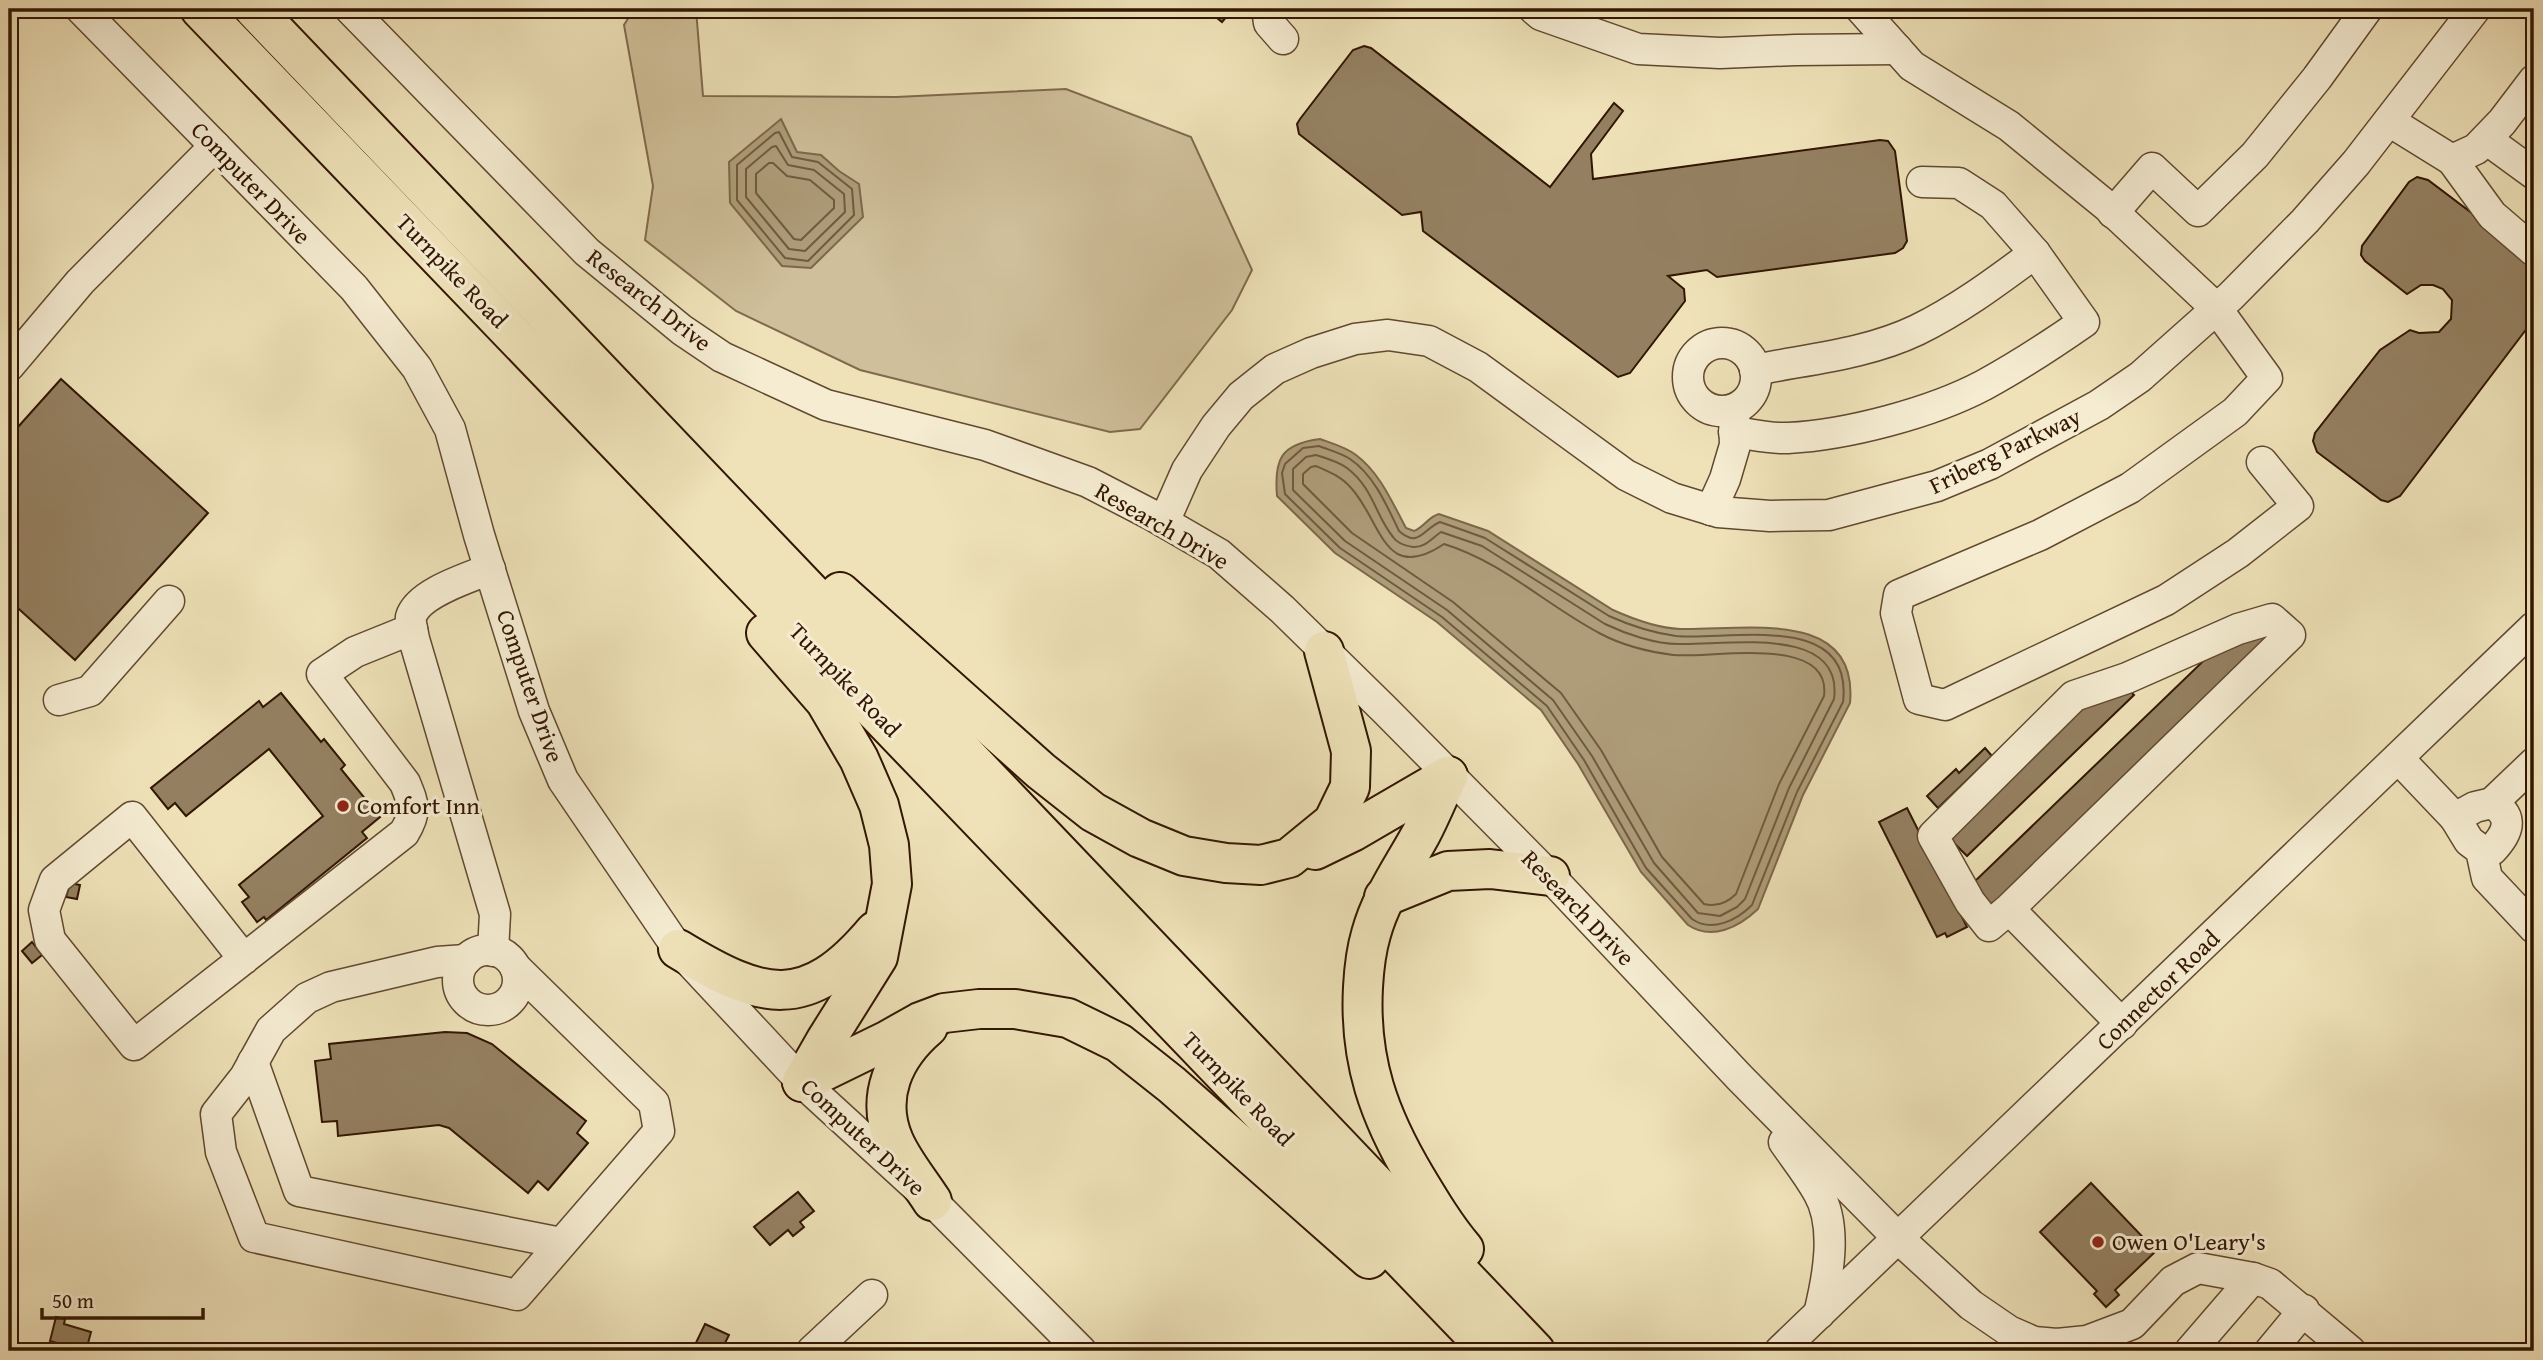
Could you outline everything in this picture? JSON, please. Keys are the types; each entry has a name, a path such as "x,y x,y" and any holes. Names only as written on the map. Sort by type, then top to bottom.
{"highway":[{"name":"Turnpike Road","path":"200,9 1484,1346"},
{"name":"Turnpike Road","path":"254,9 1537,1351"},
{"path":"303,115 776,644 825,701 859,759 879,805 889,845 892,884 878,957 803,1082"},
{"path":"592,364 799,556 1041,771 1093,812 1140,838 1184,856 1261,865 1321,848 1448,776"},
{"path":"1289,858 1333,822 1350,788 1351,751 1324,651"},
{"path":"1448,776 1422,832 1384,897 1369,943 1364,967 1362,1007 1364,1051 1374,1094 1394,1141 1456,1240 1518,1310 1537,1351"},
{"path":"1384,897 1448,871 1490,869 1550,876"},
{"path":"678,949 725,976 753,987 792,989 825,978 841,967 885,918"},
{"path":"803,1082 920,1021 944,1013 1015,1009 1068,1018 1119,1043 1343,1235 1430,1315 1484,1346"},
{"path":"932,1201 894,1142 885,1096 903,1051 944,1013"}],"street":[{"name":"Computer Drive","path":"81,9 354,288 417,368 450,429 534,711 563,780 678,949 803,1082 932,1201 1082,1351"},
{"name":"Research Drive","path":"350,9 587,252 682,330 722,357 826,405 985,445 1088,482 1219,554 1282,609 1550,876 1740,1078 1898,1238 1971,1305 2030,1347"},
{"path":"1267,9 1269,23 1283,39"},
{"path":"1534,9 1541,15 1638,49 1720,53 1898,49"},
{"path":"1861,9 1912,65 2009,126 2113,213 2217,309 2267,378 2235,412 2130,488 2040,535 1899,595 1896,614 1920,699 1945,705 2166,600 2238,553 2298,506 2262,462"},
{"path":"2113,213 2152,169 2198,211 2255,155 2317,78 2367,9"},
{"name":"Friberg Parkway","path":"1164,522 1187,470 1216,426 1241,396 1275,369 1311,353 1354,339 1388,335 1429,341 1478,367 1626,475 1672,498 1711,510 1770,516 1829,515 1937,486 1990,464 2099,405 2140,377 2217,309 2305,221 2389,121 2475,9"},
{"path":"2452,160 2476,149 2534,80"},
{"path":"2389,121 2452,160 2491,215 2534,251"},
{"path":"2486,139 2534,174"},
{"path":"9,366 80,282 215,146"},
{"path":"1711,510 1735,445 1734,421 1755,386 1755,370 1748,355 1734,345 1718,343 1703,349 1692,361 1688,377 1691,393 1702,405 1734,421 1786,438 1847,430 1927,409 1981,386 2035,356 2084,322 2035,253 1993,205 1959,183 1922,182"},
{"path":"1755,370 1853,352 1916,331 1977,296 2035,253"},
{"path":"490,569 443,589 418,604 410,619 495,914 491,959"},
{"path":"59,700 90,691 169,601"},
{"path":"2272,620 2290,635 2009,909 1989,926 1970,902 1933,836 2074,696 2127,678 2238,629 2272,620"},
{"name":"Connector Road","path":"1780,1351 2534,627"},
{"path":"244,959 132,817 55,880 44,910 51,940 134,1045 244,959 404,833 412,819 413,803 405,783 322,674 355,652 412,629"},
{"path":"2398,758 2455,818 2469,841 2481,850 2487,878 2534,928"},
{"path":"2455,818 2475,807 2492,803 2534,763"},
{"path":"2481,850 2492,849 2504,838 2507,820 2502,810 2492,803"},
{"path":"2009,909 2122,1024"},
{"path":"491,959 654,1103 659,1131 517,1295 254,1237 221,1152 216,1114 245,1077 271,1030 307,998 331,987 437,962 491,959"},
{"path":"253,1062 299,1191 561,1244"},
{"path":"1740,1078 1819,1194 1830,1236 1827,1282 1819,1314"},
{"path":"2030,1347 2087,1341 2132,1324 2173,1281 2199,1268 2253,1278 2270,1284 2350,1351"},
{"path":"2190,1351 2253,1278"},
{"path":"812,1351 872,1295"},
{"path":"2270,1351 2304,1310"}],"shaded area":[{"path":"634,9 696,9 703,96 896,97 1066,89 1191,137 1252,270 1232,310 1140,429 1110,432 860,370 736,311 645,240 653,186 624,25"}],"water":[{"path":"781,119 797,152 821,155 859,184 863,217 811,268 782,266 730,203 729,162"},
{"path":"1320,439 1348,450 1372,470 1385,488 1406,528 1414,531 1439,514 1488,531 1613,610 1663,627 1791,630 1816,637 1836,651 1848,672 1850,703 1803,795 1758,909 1725,930 1706,932 1688,925 1641,872 1578,764 1541,710 1437,622 1335,553 1277,496 1277,473 1282,456 1296,445"}],"building":[{"path":"1214,9 1233,9 1222,22 1211,13"},
{"path":"1364,46 1371,48 1550,187 1614,103 1623,111 1591,154 1593,179 1888,141 1895,151 1907,241 1903,248 1895,253 1717,277 1707,270 1668,276 1684,289 1685,301 1630,373 1618,377 1423,231 1421,212 1402,215 1299,134 1297,124 1300,119 1353,50"},
{"path":"2417,177 2428,180 2534,260 2534,319 2400,496 2388,502 2381,500 2317,452 2313,441 2315,433 2380,350 2410,330 2419,333 2439,332 2451,319 2452,300 2443,289 2433,285 2421,285 2407,294 2361,255 2362,246 2409,182"},
{"path":"61,379 208,513 75,660 9,600 9,437"},
{"path":"2248,632 2273,636 1993,907 1971,885 2224,641"},
{"path":"2122,684 2134,695 1967,856 1945,834 2087,697"},
{"name":"Comfort Inn","path":"281,693 321,742 324,739 345,765 341,769 380,817 362,832 367,838 266,920 264,917 257,922 242,902 249,897 239,885 323,816 269,749 186,816 175,803 168,809 151,788 259,701 263,707"},
{"path":"1985,748 1992,756 1938,808 1927,796 1956,769 1959,773"},
{"path":"1907,808 1967,927 1947,937 1945,933 1937,937 1879,822"},
{"path":"2528,817 2534,817 2534,841 2527,840"},
{"path":"70,883 80,885 77,899 66,897"},
{"path":"32,942 42,955 32,963 22,951"},
{"path":"445,1032 467,1033 492,1044 586,1121 577,1133 588,1143 548,1190 538,1181 528,1193 449,1128 439,1125 338,1136 337,1121 322,1122 315,1061 331,1059 329,1044"},
{"name":"Owen O'Leary's","path":"2091,1183 2156,1251 2115,1290 2119,1295 2106,1307 2094,1294 2097,1291 2040,1232"},
{"path":"798,1192 814,1211 800,1222 804,1227 793,1236 788,1230 770,1245 754,1227"},
{"path":"56,1317 65,1319 64,1324 91,1332 86,1351 50,1341"},
{"path":"705,1324 729,1335 721,1351 692,1351"}],"place":[{"name":"Comfort Inn","path":"343,806"},
{"name":"Owen O'Leary's","path":"2098,1242"}]}
